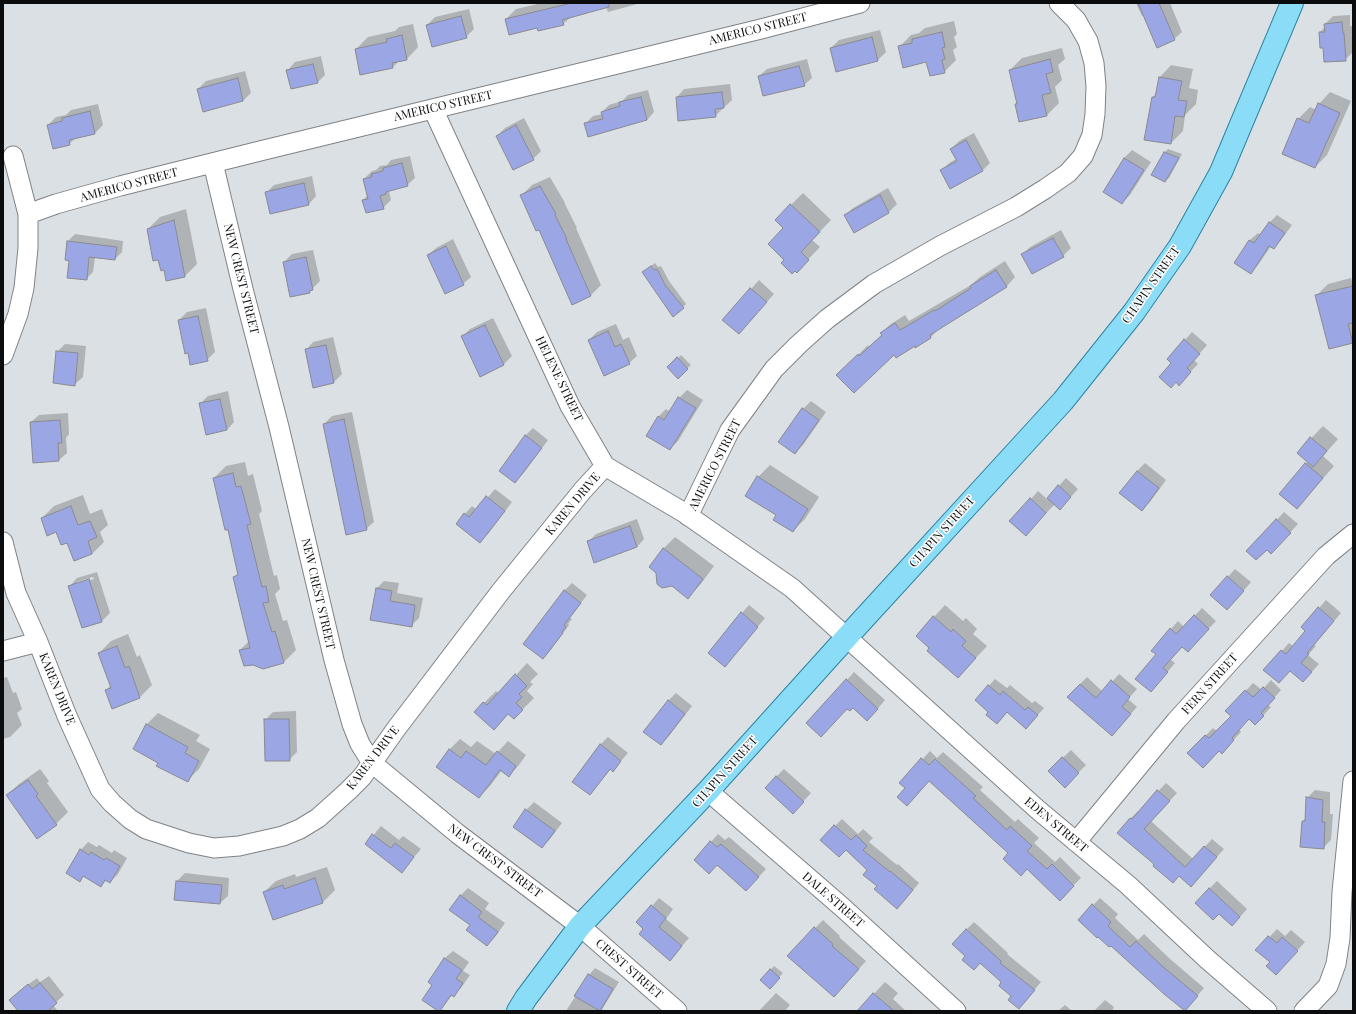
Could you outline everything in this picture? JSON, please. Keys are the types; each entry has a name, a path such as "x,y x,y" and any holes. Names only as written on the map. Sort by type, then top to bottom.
{"main road":[{"name":"CHAPIN STREET","path":"518,1011 580,926 708,791 1063,401 1134,312 1180,246 1221,172 1292,3"}],"street":[{"name":"AMERICO STREET","path":"28,214 56,204 120,186 433,108 761,30 860,3"},
{"name":"AMERICO STREET","path":"688,516 730,430 774,369 799,344 828,319 874,284 940,246 1016,207 1068,173 1083,156 1092,136 1095,114 1096,86 1094,63 1088,41 1076,20 1059,3"},
{"name":"HELENE STREET","path":"433,108 570,406 605,466 688,516 792,588 846,638"},
{"path":"3,354 18,314 24,288 29,232 28,214 13,156"},
{"name":"NEW CREST STREET","path":"213,163 243,289 279,427 336,668 352,724 360,744 372,763 458,834 580,926"},
{"name":"KAREN DRIVE","path":"3,542 16,593 38,642 67,716 100,789 112,803 130,819 146,829 189,844 214,848 239,846 283,836 300,829 318,818 362,777 396,729 502,591 583,490 605,466"},
{"name":"FERN STREET","path":"1076,842 1176,721 1326,556 1353,534"},
{"name":"EDEN STREET","path":"846,638 1032,804 1128,885 1207,959 1267,1011"},
{"path":"3,651 38,642"},
{"path":"1304,1011 1328,986 1336,964 1340,938 1342,892 1353,781"},
{"name":"DALE STREET","path":"708,791 842,907 956,1011"},
{"name":"CREST STREET","path":"580,926 677,1011"}],"building":[{"path":"572,3 609,3 609,7 562,20 564,25 538,31 537,28 509,35 505,19"},
{"path":"1138,3 1159,3 1175,40 1157,48"},
{"path":"461,16 467,38 432,47 426,25"},
{"path":"1342,22 1346,61 1324,62 1323,48 1320,48 1319,32 1325,32 1324,24"},
{"path":"942,32 945,47 942,48 945,59 942,60 945,73 930,76 926,62 903,68 898,46 912,43 912,39"},
{"path":"402,35 407,60 392,63 393,68 360,75 355,49 387,42 386,39"},
{"path":"872,37 878,61 836,72 830,48"},
{"path":"1050,59 1053,72 1046,74 1051,93 1042,95 1047,116 1019,122 1015,104 1017,104 1009,70"},
{"path":"313,64 318,83 291,89 286,70"},
{"path":"799,66 805,86 763,96 758,76"},
{"path":"1159,77 1182,81 1178,100 1187,101 1184,117 1175,116 1171,144 1144,140 1152,97 1155,97"},
{"path":"238,78 243,101 203,112 197,89"},
{"path":"722,92 724,108 715,109 716,117 678,121 676,97"},
{"path":"641,97 647,120 588,137 584,123 603,119 601,112 620,106 619,102"},
{"path":"1318,103 1340,113 1315,168 1282,154 1297,118 1309,123"},
{"path":"90,111 95,134 69,140 70,145 53,149 47,125 62,121 62,118"},
{"path":"516,125 534,160 513,170 496,136"},
{"path":"966,140 983,171 950,189 940,170 957,161 950,149"},
{"path":"1164,152 1179,158 1165,182 1151,175"},
{"path":"1124,158 1144,170 1122,204 1103,192"},
{"path":"402,163 408,186 386,192 386,194 380,196 384,209 366,213 362,200 368,199 363,179 372,177 371,174 383,171 383,168"},
{"path":"304,183 309,205 270,214 265,192"},
{"path":"540,186 556,214 555,215 567,239 591,296 572,305 539,230 536,231 520,195"},
{"path":"880,195 889,213 854,233 844,215"},
{"path":"790,204 820,232 801,252 809,260 797,273 795,271 792,274 781,263 784,260 768,244 783,228 775,220"},
{"path":"174,220 185,277 166,281 164,270 161,271 158,260 153,261 147,229"},
{"path":"1269,222 1285,233 1274,249 1269,246 1251,274 1234,263 1249,240 1254,243"},
{"path":"1053,238 1064,257 1032,274 1021,254"},
{"path":"67,241 117,247 115,260 89,257 87,280 67,278 69,261 65,260"},
{"path":"446,246 464,285 445,294 427,255"},
{"path":"306,257 313,290 309,291 310,293 290,297 283,262"},
{"path":"651,266 654,270 657,269 665,285 684,308 673,317 642,272"},
{"path":"996,270 1007,287 930,335 931,338 915,348 915,346 896,358 894,355 854,393 836,375 858,354 859,356 882,335 880,333 895,323 900,330 934,310 935,311 971,288 970,286"},
{"path":"1353,286 1353,323 1348,324 1353,343 1329,349 1315,295"},
{"path":"750,288 767,302 739,334 722,320"},
{"path":"198,316 208,361 190,365 188,353 185,354 178,320"},
{"path":"485,325 504,365 480,377 461,336"},
{"path":"608,331 615,347 621,344 630,364 604,376 588,340"},
{"path":"1184,339 1200,354 1187,368 1191,372 1179,386 1176,382 1171,388 1159,377 1171,363 1167,359"},
{"path":"326,345 334,383 313,388 305,349"},
{"path":"56,351 78,353 75,386 53,383"},
{"path":"677,357 688,369 678,379 667,367"},
{"path":"678,397 696,408 670,450 646,436 658,416 664,420"},
{"path":"220,399 227,430 206,435 199,403"},
{"path":"802,408 819,420 795,454 778,442"},
{"path":"344,419 367,530 346,535 323,424"},
{"path":"60,420 62,443 58,443 59,461 33,463 30,422"},
{"path":"525,435 542,448 515,483 499,471"},
{"path":"1310,437 1327,451 1313,467 1297,453"},
{"path":"1305,463 1323,478 1297,509 1279,494"},
{"path":"1137,471 1159,488 1142,511 1119,493"},
{"path":"233,473 236,487 241,486 251,524 247,525 262,587 266,586 269,602 263,603 272,632 275,631 284,663 263,669 253,665 244,666 239,650 250,648 233,577 238,575 228,530 225,530 213,478"},
{"path":"757,476 808,509 793,532 773,520 776,515 745,496"},
{"path":"1058,485 1071,497 1060,510 1047,498"},
{"path":"486,496 505,511 480,543 456,524 464,513 469,517"},
{"path":"1030,498 1046,513 1026,536 1009,521"},
{"path":"71,506 78,525 90,521 97,537 88,541 92,554 74,561 67,543 61,545 56,532 47,536 41,518"},
{"path":"1276,519 1291,533 1271,554 1267,550 1256,560 1246,551"},
{"path":"630,526 637,547 594,563 587,541"},
{"path":"663,548 703,579 688,599 672,586 662,588 657,584 656,573 649,567"},
{"path":"1227,576 1244,591 1227,610 1210,595"},
{"path":"89,579 102,622 82,628 68,586"},
{"path":"376,588 392,591 390,601 415,605 412,627 370,620"},
{"path":"564,590 581,603 564,625 566,627 562,632 563,633 543,659 523,644"},
{"path":"1318,607 1334,621 1307,653 1309,654 1301,663 1312,672 1303,682 1290,671 1279,683 1263,670 1281,650 1286,654 1305,631 1301,627"},
{"path":"741,612 758,627 725,667 708,653"},
{"path":"1194,615 1209,629 1188,652 1182,647 1163,668 1168,672 1151,692 1135,679 1156,654 1151,651 1170,628 1176,634"},
{"path":"933,616 951,632 953,629 966,641 962,646 976,658 958,678 927,651 929,648 916,636"},
{"path":"117,646 125,668 129,666 140,698 112,709 105,690 111,688 98,653"},
{"path":"515,674 527,686 519,694 522,697 516,703 523,710 514,719 508,714 494,730 474,712 483,702 487,705"},
{"path":"846,679 878,709 867,721 853,708 850,711 847,709 821,737 806,723"},
{"path":"1111,680 1130,697 1122,707 1131,714 1112,736 1067,697 1080,684 1096,698"},
{"path":"988,685 1000,695 1003,691 1025,710 1028,707 1038,715 1026,729 1007,712 997,724 986,715 988,712 975,700"},
{"path":"1263,687 1275,698 1261,713 1264,716 1255,725 1249,719 1232,738 1234,740 1222,754 1219,751 1203,768 1187,753 1205,735 1209,738 1231,716 1225,711 1245,690 1253,697"},
{"path":"668,700 685,714 661,745 643,732"},
{"path":"264,719 289,719 290,761 265,761"},
{"path":"146,724 188,747 185,753 199,761 188,782 156,766 158,763 133,749"},
{"path":"600,744 621,761 613,772 610,769 590,795 572,782"},
{"path":"449,749 461,758 466,751 486,765 497,751 516,766 509,777 500,770 479,798 436,767"},
{"path":"1062,757 1079,773 1065,788 1048,771"},
{"path":"921,758 929,765 935,759 976,796 973,798 1007,830 1010,826 1032,846 1027,851 1047,869 1052,864 1074,886 1060,901 1027,869 1021,876 1003,859 1008,853 929,781 907,806 897,797 905,788 899,783"},
{"path":"776,776 804,802 793,814 765,788"},
{"path":"28,780 38,794 36,796 57,825 37,839 6,795"},
{"path":"1157,790 1170,801 1144,829 1185,867 1204,846 1217,857 1191,887 1179,876 1173,883 1153,866 1154,864 1117,833 1130,818 1132,819"},
{"path":"1306,797 1323,800 1322,822 1325,822 1324,849 1300,847 1302,821 1305,821"},
{"path":"525,809 555,831 542,848 513,827"},
{"path":"834,825 851,840 856,835 867,846 863,850 913,890 897,909 874,889 877,886 863,875 867,870 846,850 839,857 820,840"},
{"path":"372,834 391,848 395,843 414,857 402,873 365,844"},
{"path":"710,841 717,847 721,844 759,877 746,891 717,865 709,874 694,860"},
{"path":"80,849 89,855 91,852 104,860 106,858 120,866 110,883 105,880 101,887 83,876 80,882 66,873"},
{"path":"315,878 323,903 273,920 263,892 283,885 284,889"},
{"path":"176,881 222,885 220,904 174,900"},
{"path":"1209,888 1240,917 1232,926 1219,914 1213,920 1195,903"},
{"path":"460,895 482,912 478,917 498,932 487,946 466,930 470,925 449,910"},
{"path":"1092,904 1111,922 1108,926 1130,947 1136,941 1162,966 1198,996 1185,1011 1111,946 1109,947 1098,937 1097,938 1078,920"},
{"path":"651,905 666,918 659,927 682,946 670,961 639,934 643,929 636,922"},
{"path":"814,927 833,944 832,946 859,969 834,997 787,956"},
{"path":"966,929 1001,961 1000,963 1035,990 1019,1009 1008,1000 1011,996 999,986 1001,982 980,963 974,970 962,960 965,956 952,944"},
{"path":"1268,936 1277,943 1282,937 1298,951 1276,975 1266,966 1270,962 1255,950"},
{"path":"444,958 462,970 456,979 463,983 454,997 451,995 440,1011 438,1011 422,1000 432,985 428,982"},
{"path":"770,969 780,978 770,989 760,980"},
{"path":"588,974 613,989 600,1011 574,996"},
{"path":"40,983 57,1003 48,1011 18,1011 9,1000 28,984 32,989"},
{"path":"873,993 894,1011 857,1011"}]}
